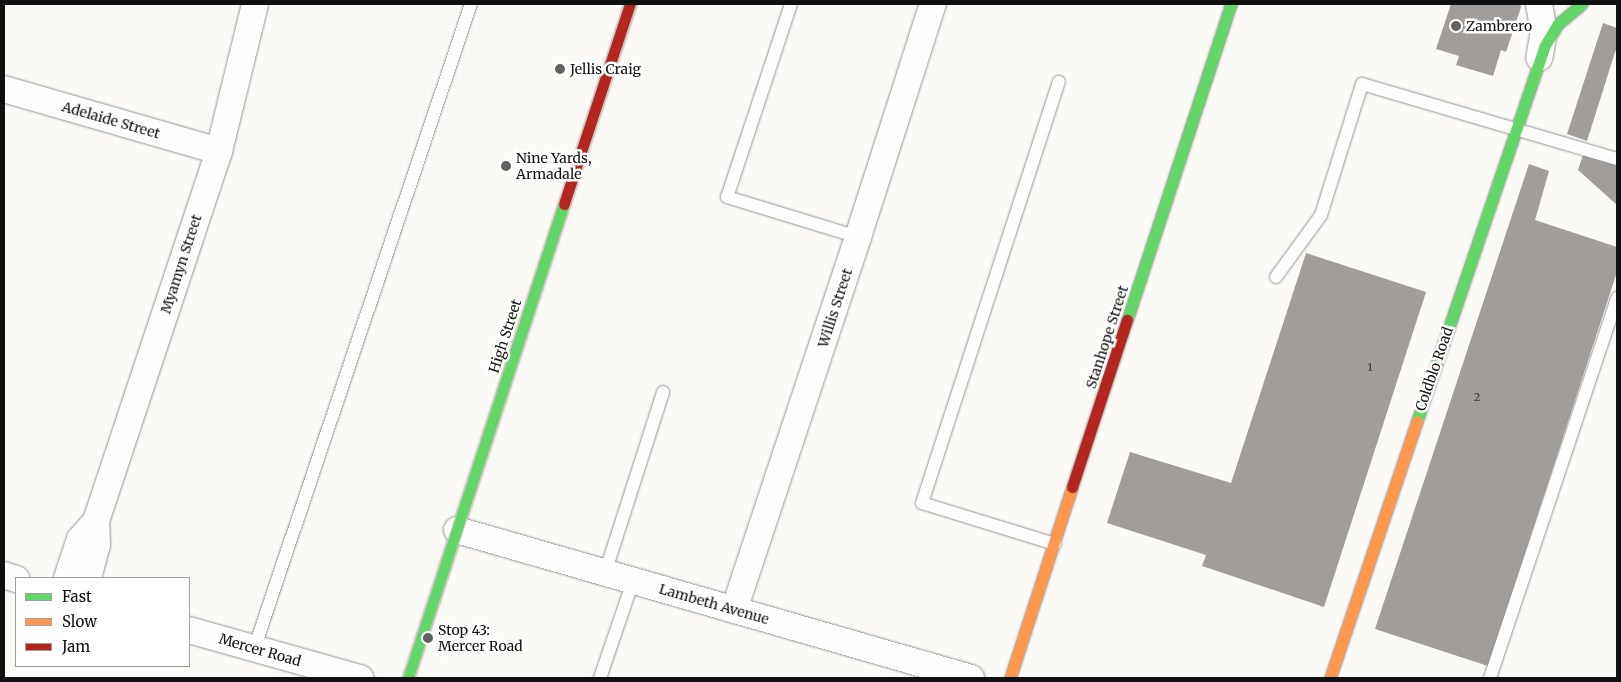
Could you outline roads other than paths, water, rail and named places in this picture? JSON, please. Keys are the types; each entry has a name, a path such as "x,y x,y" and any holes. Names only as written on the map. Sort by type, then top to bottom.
{"street":[{"name":"Myamyn Street","path":"88,577 97,545 96,521 219,151 255,4"},
{"name":"High Street","path":"408,678 630,4"},
{"name":"Willis Street","path":"734,610 933,4"},
{"name":"Stanhope Street","path":"1010,678 1231,4"},
{"name":"Coldblo Road","path":"1539,4 1544,31 1539,59"},
{"name":"Coldblo Road","path":"1330,678 1539,59 1551,32 1582,4"},
{"name":"Adelaide Street","path":"4,88 219,151"},
{"name":"Myamyn Street","path":"67,577 80,539 96,521"},
{"name":"Lambeth Avenue","path":"457,530 971,678"},
{"name":"Mercer Road","path":"190,630 360,678"}],"lane":[{"path":"254,648 471,4"},
{"path":"791,4 727,197 858,237"},
{"path":"1055,544 922,503 1058,82"},
{"path":"1276,277 1322,215 1362,84 1617,159"},
{"path":"1490,678 1617,298"},
{"path":"605,573 663,392"},
{"path":"600,678 634,581"}],"tram line":[{"path":"402,678 623,4"},
{"path":"414,678 636,4"}],"place":[{"name":"Zambrero","path":"1456,26"},
{"name":"Jellis Craig","path":"560,69"},
{"name":"Nine Yards, Armadale","path":"506,166"},
{"name":"Stop 43: Mercer Road","path":"428,638"}]}
